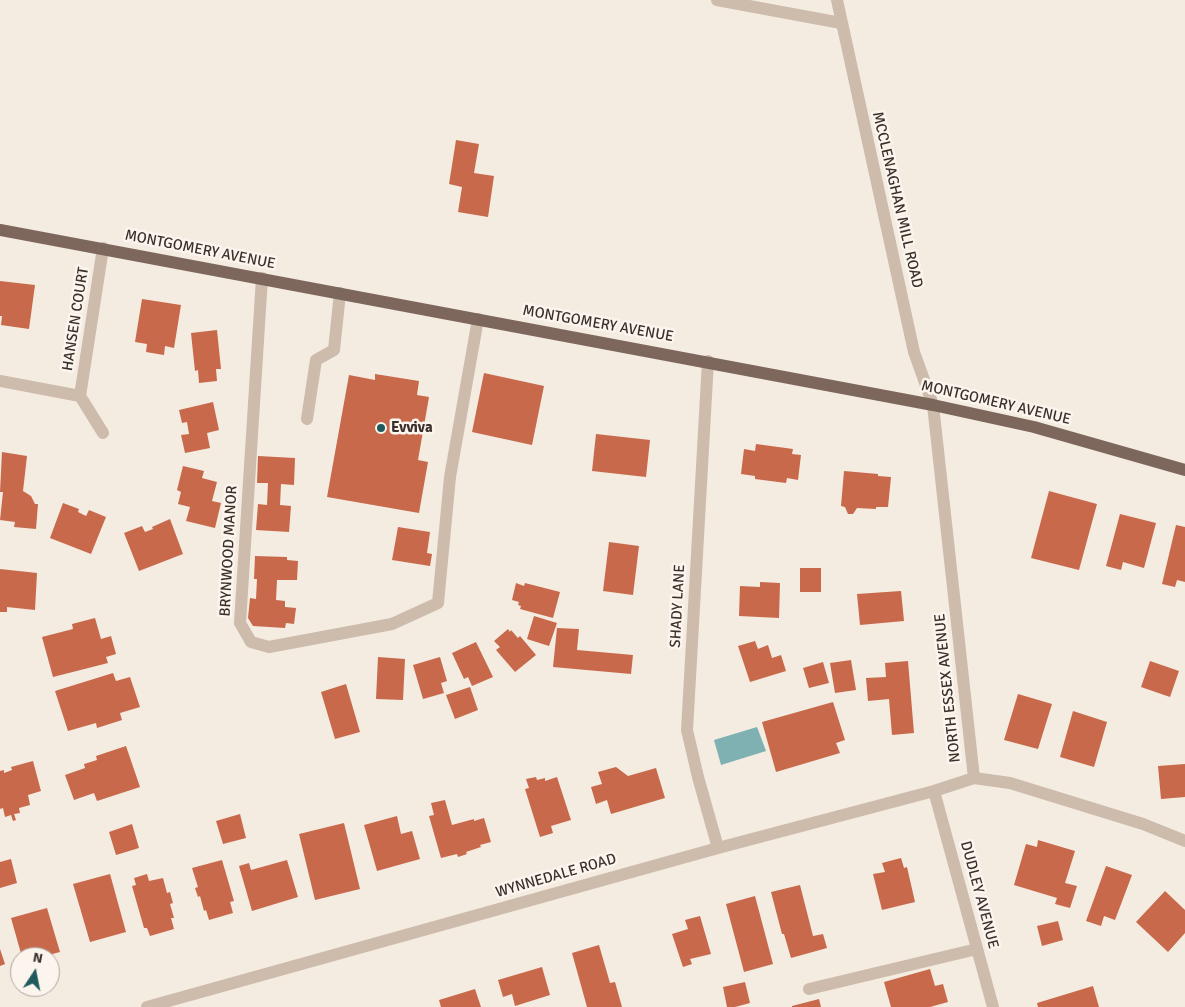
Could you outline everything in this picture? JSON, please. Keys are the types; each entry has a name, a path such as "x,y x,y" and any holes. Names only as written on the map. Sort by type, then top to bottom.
{"main road":[{"name":"MONTGOMERY AVENUE","path":"0,230 708,361 934,405 1034,427 1185,470"}],"street":[{"path":"717,0 841,23"},
{"name":"MCCLENAGHAN MILL ROAD","path":"837,0 914,352 934,405"},
{"name":"HANSEN COURT","path":"0,381 80,396 103,248"},
{"name":"BRYNWOOD MANOR","path":"262,278 240,623 252,642 269,647 392,624 438,603 450,477 478,319"},
{"path":"307,419 316,360 334,350 340,293"},
{"name":"SHADY LANE","path":"708,361 687,730 718,848"},
{"path":"80,396 103,433"},
{"name":"NORTH ESSEX AVENUE","path":"934,405 974,778 1010,783 1143,824 1185,841"},
{"name":"WYNNEDALE ROAD","path":"147,1007 718,848 934,791 974,778"},
{"name":"DUDLEY AVENUE","path":"934,791 993,1007"},
{"path":"808,989 977,949"}],"water":[{"path":"757,727 766,751 721,765 714,740"}],"building":[{"path":"456,140 479,144 474,173 494,176 488,217 458,212 462,187 449,184"},
{"path":"0,281 35,285 29,329 1,325"},
{"path":"142,299 181,305 174,348 165,346 164,355 146,352 147,344 135,342"},
{"path":"217,330 221,369 216,369 217,381 199,383 198,370 195,371 191,333"},
{"path":"484,373 544,386 532,445 472,432"},
{"name":"Evviva","path":"375,374 419,381 417,395 429,397 418,460 428,462 419,513 327,497 349,375 375,380"},
{"path":"213,402 219,430 207,433 210,448 185,453 181,435 189,434 187,422 182,423 179,410"},
{"path":"596,434 650,440 646,477 592,471"},
{"path":"756,444 793,449 792,454 801,455 798,480 787,478 786,483 755,479 755,476 741,474 744,449 755,451"},
{"path":"2,452 27,456 23,491 31,496 35,504 38,504 36,529 14,527 15,522 0,520 3,492 0,492"},
{"path":"258,456 295,458 294,485 281,484 280,505 291,506 289,532 256,530 258,504 267,505 268,483 257,483"},
{"path":"183,466 204,471 202,478 217,482 212,501 221,503 215,528 186,521 190,507 178,504 181,492 177,490"},
{"path":"844,471 891,477 888,507 876,507 876,509 857,508 853,514 848,514 845,507 841,506"},
{"path":"1049,491 1097,504 1079,570 1031,558"},
{"path":"63,503 79,509 78,512 86,516 89,510 106,517 91,554 50,538"},
{"path":"1120,514 1156,523 1144,568 1123,562 1121,570 1106,566"},
{"path":"170,519 183,554 139,571 124,533 142,526 145,532"},
{"path":"1176,525 1185,527 1185,582 1177,580 1175,587 1162,584"},
{"path":"398,527 430,532 427,553 432,554 430,566 392,560"},
{"path":"609,542 639,546 633,595 603,591"},
{"path":"255,556 287,557 287,560 298,561 297,580 277,580 276,600 285,601 285,607 296,608 294,624 286,623 285,628 253,626 248,618 250,598 256,599 257,579 254,579"},
{"path":"800,568 821,568 821,592 800,592"},
{"path":"0,569 37,573 35,610 7,607 7,612 0,612"},
{"path":"760,582 780,583 779,618 739,616 740,586 760,587"},
{"path":"516,583 524,586 525,583 560,592 553,618 520,609 519,602 512,600"},
{"path":"901,591 904,621 860,625 857,594"},
{"path":"534,616 557,623 549,646 527,639"},
{"path":"95,618 101,639 111,636 116,654 106,657 108,663 53,677 42,637 73,629 72,624"},
{"path":"557,628 579,629 577,650 633,655 631,674 553,667"},
{"path":"508,629 518,638 520,636 536,655 515,672 496,650 500,647 494,641"},
{"path":"755,641 758,649 768,645 772,658 781,655 786,671 750,682 738,646"},
{"path":"476,642 493,677 472,686 468,677 464,679 452,653"},
{"path":"378,657 405,659 403,700 376,699"},
{"path":"440,657 447,681 441,683 444,693 423,699 413,665"},
{"path":"851,660 856,690 835,693 830,663"},
{"path":"908,661 914,733 892,735 889,699 868,701 866,678 886,677 885,663"},
{"path":"1150,661 1179,671 1170,697 1141,687"},
{"path":"823,662 829,683 809,688 803,668"},
{"path":"113,673 116,681 130,677 140,707 120,713 122,720 97,728 96,723 68,731 55,691"},
{"path":"346,684 360,732 335,739 321,692"},
{"path":"470,687 478,710 455,719 446,695"},
{"path":"1018,694 1052,704 1038,749 1004,740"},
{"path":"833,702 845,740 836,743 840,753 776,772 762,722"},
{"path":"1073,711 1107,722 1094,767 1060,757"},
{"path":"126,746 140,787 97,801 94,793 74,800 65,775 85,768 84,764 97,760 96,756"},
{"path":"33,761 41,791 28,795 30,805 19,808 20,813 14,814 16,820 13,821 11,815 5,817 3,808 0,809 0,771 4,770 4,773 12,770 11,767"},
{"path":"1185,764 1185,797 1161,799 1158,766"},
{"path":"616,767 628,776 656,768 665,798 611,814 607,800 596,804 591,787 602,784 598,772"},
{"path":"536,777 537,780 545,778 545,781 557,777 571,820 551,826 553,833 540,837 525,789 529,788 526,779"},
{"path":"445,800 452,825 484,818 491,842 480,845 481,847 458,857 457,854 441,858 429,816 434,815 431,803"},
{"path":"240,814 246,838 223,844 216,821"},
{"path":"397,816 401,834 412,831 420,859 377,871 364,825"},
{"path":"344,823 360,889 315,900 299,834"},
{"path":"132,824 139,848 116,855 109,832"},
{"path":"1038,840 1075,851 1065,883 1077,886 1070,908 1055,904 1057,898 1014,885 1026,844 1037,847"},
{"path":"901,858 904,868 907,867 915,902 882,910 873,874 885,872 882,863"},
{"path":"11,859 17,883 0,888 0,862"},
{"path":"222,860 234,901 230,902 233,913 209,920 195,888 198,887 192,868"},
{"path":"287,860 298,897 252,911 239,866 249,863 251,870"},
{"path":"1106,866 1132,875 1115,920 1104,916 1101,926 1086,921"},
{"path":"110,874 126,932 90,942 73,884"},
{"path":"147,874 149,881 163,878 167,893 170,892 173,903 170,904 174,918 171,918 174,929 150,936 147,928 144,928 132,886 136,885 134,878"},
{"path":"800,885 813,936 823,934 827,948 791,958 784,934 782,934 771,892"},
{"path":"1165,891 1185,910 1185,933 1168,952 1136,922"},
{"path":"755,896 773,964 744,972 726,904"},
{"path":"47,908 59,947 19,947 11,918"},
{"path":"700,916 711,954 690,959 692,964 683,967 672,934 688,929 685,920"},
{"path":"1058,921 1063,940 1042,946 1037,926"},
{"path":"599,945 610,983 615,982 622,1007 587,1007 572,953"},
{"path":"0,949 5,964 0,966"},
{"path":"542,967 550,995 515,1006 512,994 503,997 498,980"},
{"path":"930,969 935,986 943,984 948,1002 930,1007 891,1007 884,982"},
{"path":"745,982 750,1003 727,1007 723,987"},
{"path":"1093,986 1099,1007 1038,1007 1037,1003"},
{"path":"475,989 481,1007 441,1007 439,1000"},
{"path":"819,999 821,1007 792,1007 792,1006"}],"place":[{"name":"Evviva","path":"381,428"}]}
